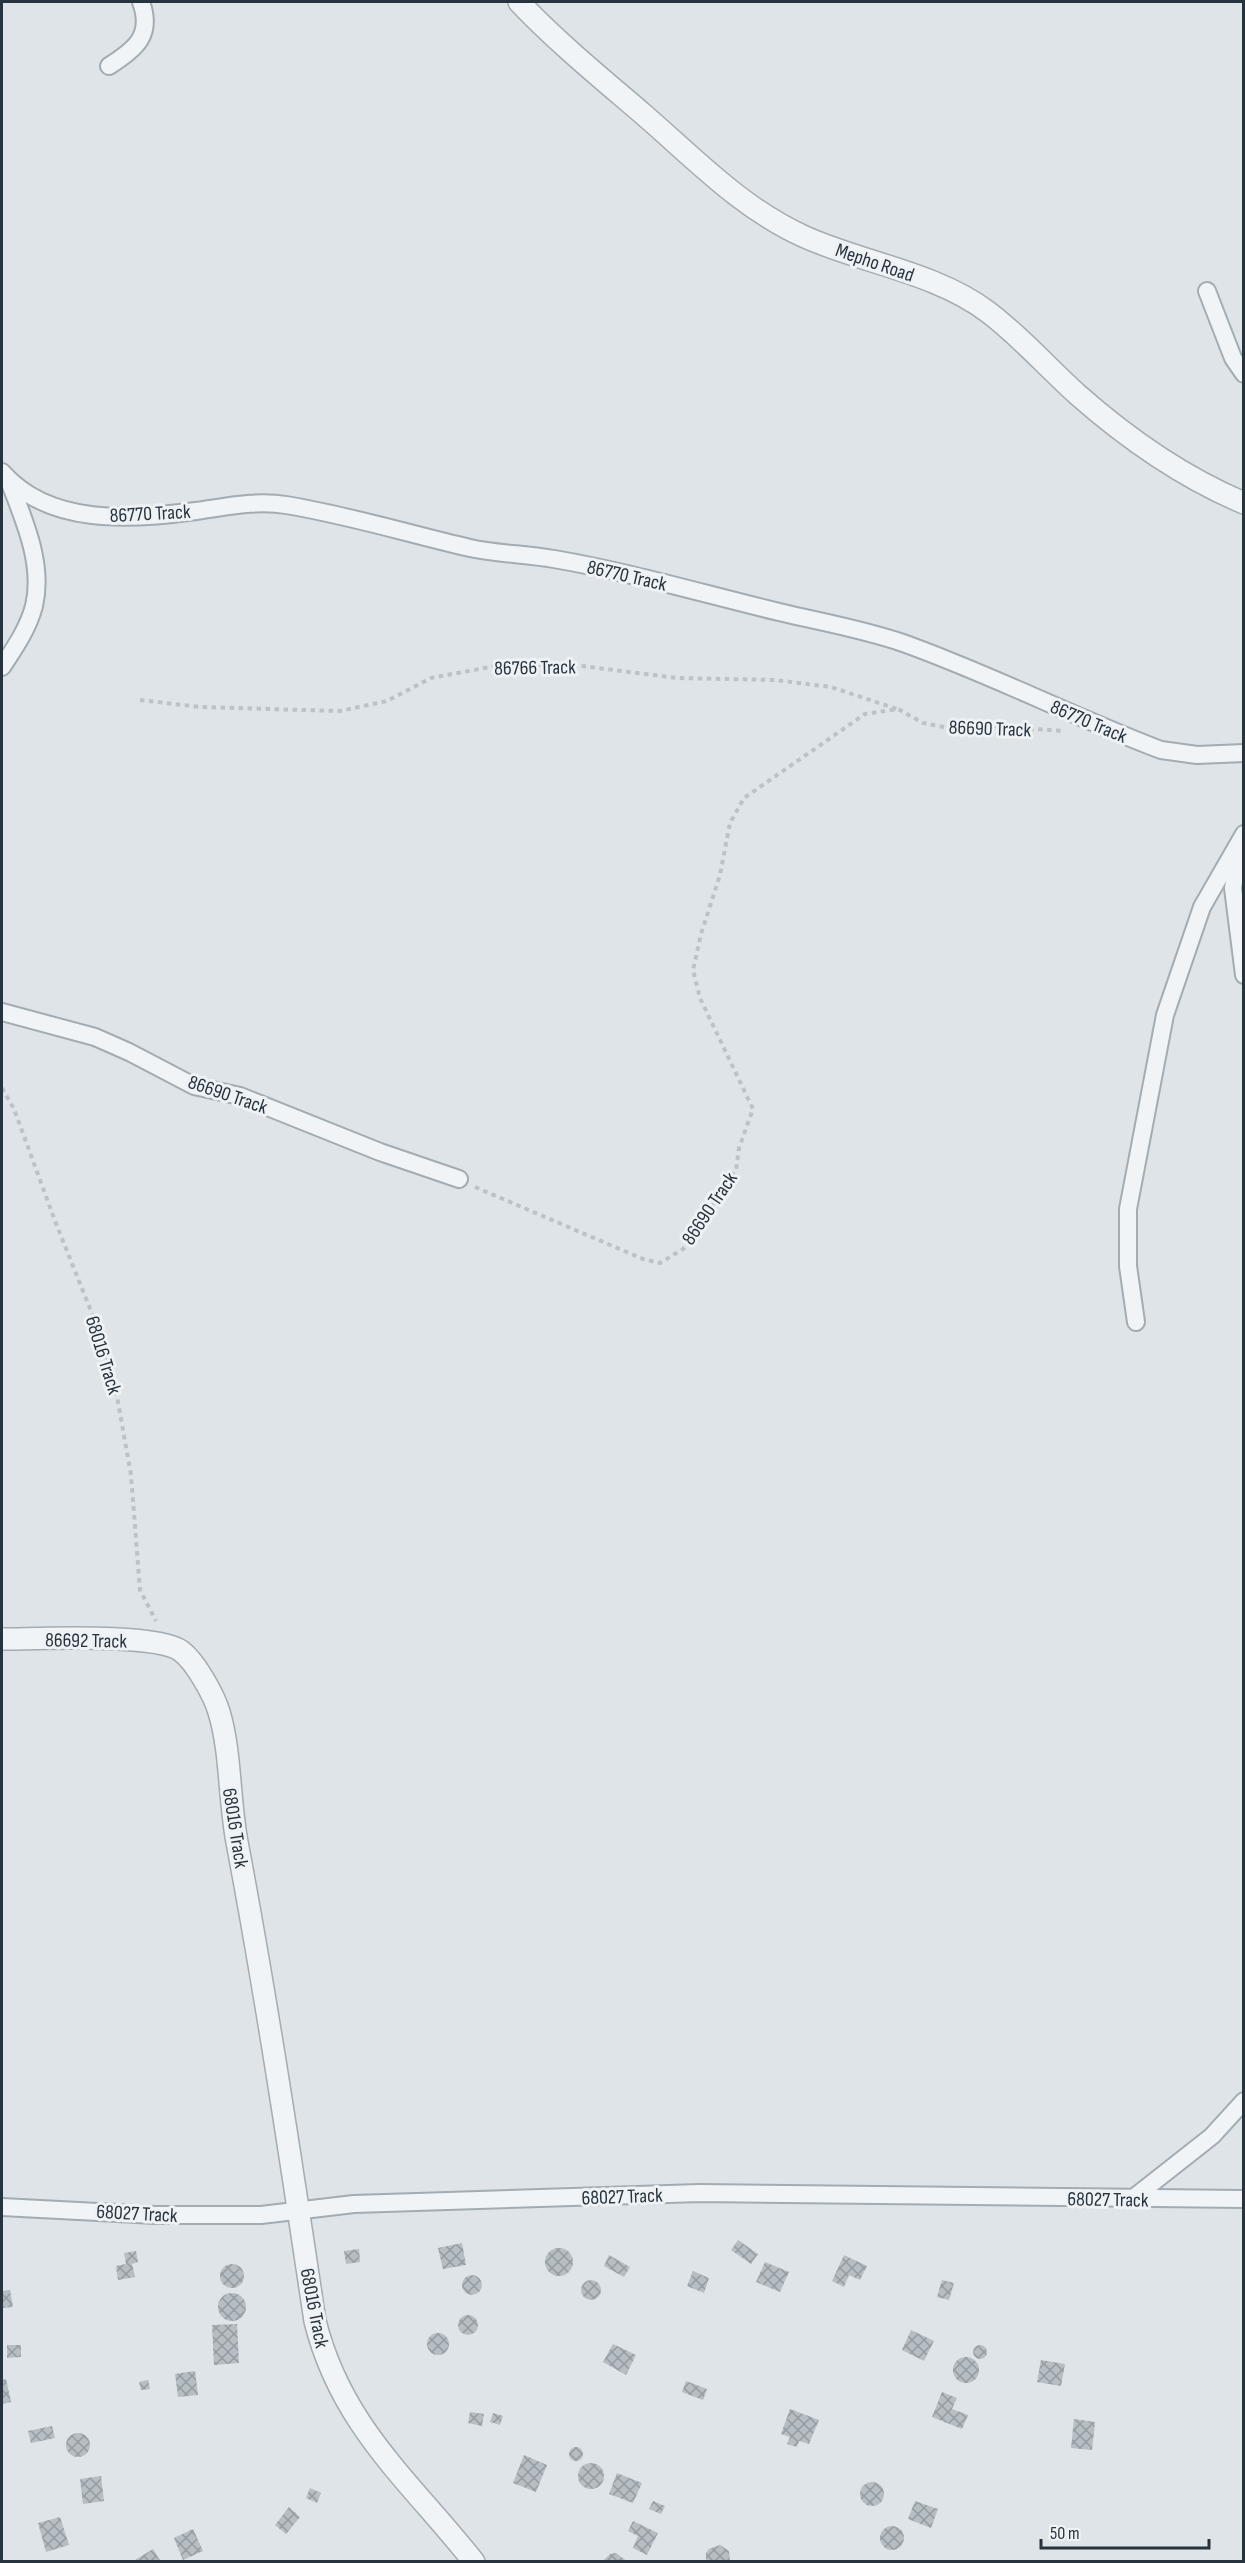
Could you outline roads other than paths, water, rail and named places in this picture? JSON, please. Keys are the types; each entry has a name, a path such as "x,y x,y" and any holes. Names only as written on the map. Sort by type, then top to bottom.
{"street":[{"path":"109,66 125,56 146,29 147,17 141,2"},
{"name":"Mepho Road","path":"519,2 729,190 769,218 805,237 941,285 988,311 1079,396 1147,452 1213,491 1244,503"},
{"path":"1207,291 1233,358 1244,374"},
{"path":"2,668 24,632 34,606 36,582 34,555 26,525 5,476"},
{"name":"86770 Track","path":"5,476 33,497 59,508 87,514 123,518 163,516 249,504 284,505 384,526 472,548 607,569 782,613 838,624 903,643 1161,750 1197,755 1244,753"},
{"path":"1244,835 1236,859 1233,888 1244,975"},
{"path":"1136,1322 1128,1266 1128,1209 1165,1015 1202,907 1244,835"},
{"name":"86690 Track","path":"2,1012 95,1037 194,1086 240,1096 380,1152 459,1179"},
{"name":"86692 Track","path":"2,1639 108,1639 170,1644"},
{"name":"68016 Track","path":"170,1644 194,1664 219,1710 226,1741 229,1793 300,2212 315,2321 323,2354 365,2432 474,2562"},
{"path":"1132,2199 1212,2136 1244,2101"},
{"name":"68027 Track","path":"2,2207 155,2215 261,2216 354,2204 700,2193 1244,2199"}]}
